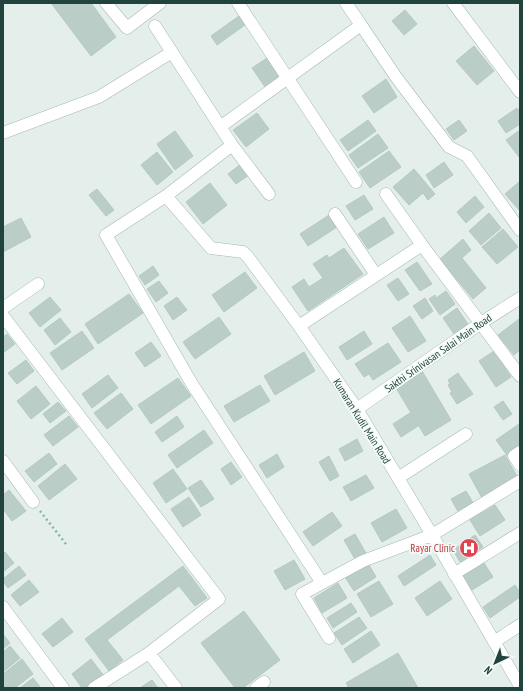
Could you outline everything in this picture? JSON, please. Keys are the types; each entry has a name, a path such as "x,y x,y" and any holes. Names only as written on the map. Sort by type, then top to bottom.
{"street":[{"path":"106,3 126,28 160,3"},
{"path":"238,3 356,182"},
{"path":"346,3 396,77 449,147 467,156 520,230"},
{"path":"453,3 520,92"},
{"path":"220,127 362,25"},
{"path":"156,26 232,145 269,194"},
{"path":"3,133 99,96 172,52"},
{"path":"232,145 166,196 106,235 192,384 322,583"},
{"path":"386,194 422,245 520,376"},
{"name":"Kumaran Kudil Main Road","path":"166,196 211,248 243,252 299,326 357,409 432,534 520,686"},
{"path":"335,214 376,275"},
{"path":"299,326 422,245"},
{"path":"3,308 38,284"},
{"name":"Sakthi Srinivasan Salai Main Road","path":"357,409 481,323 520,298"},
{"path":"3,316 220,599 149,653 94,688"},
{"path":"398,478 466,434"},
{"path":"520,452 514,456 520,465"},
{"path":"3,461 33,502"},
{"path":"329,638 302,594 363,560 432,534 520,481"},
{"path":"454,574 520,533"},
{"path":"3,607 63,688"},
{"path":"494,642 520,625"},
{"path":"149,653 176,688"}],"path":[{"path":"33,502 66,544"}],"building":[{"path":"51,3 91,3 116,37 91,56"},
{"path":"405,10 417,24 404,35 392,21"},
{"path":"239,16 245,25 217,45 211,36"},
{"path":"474,46 494,71 477,85 456,61"},
{"path":"267,58 279,76 265,87 252,68"},
{"path":"386,79 397,97 374,113 362,96"},
{"path":"517,108 520,112 520,124 506,133 498,121"},
{"path":"257,113 269,129 246,147 233,130"},
{"path":"368,120 376,131 348,151 340,140"},
{"path":"459,120 467,131 454,140 446,129"},
{"path":"520,130 520,157 519,157 506,140"},
{"path":"175,131 193,156 175,170 157,144"},
{"path":"378,134 388,148 358,168 349,155"},
{"path":"389,151 401,167 370,188 359,172"},
{"path":"157,152 173,172 157,185 141,165"},
{"path":"444,162 453,175 434,188 426,175"},
{"path":"241,164 249,175 236,184 228,174"},
{"path":"414,169 435,194 428,200 423,193 409,205 393,187"},
{"path":"520,181 520,211 505,194"},
{"path":"210,183 227,205 203,224 186,202"},
{"path":"97,189 114,210 106,216 89,195"},
{"path":"364,195 373,209 355,220 346,206"},
{"path":"475,196 484,207 466,223 457,212"},
{"path":"489,213 501,228 481,245 469,231"},
{"path":"329,215 337,227 308,246 300,234"},
{"path":"384,217 394,233 368,249 358,234"},
{"path":"21,218 31,237 3,252 3,227"},
{"path":"503,229 518,247 497,264 482,247"},
{"path":"463,239 471,250 462,258 486,288 473,299 440,259"},
{"path":"344,248 363,274 308,311 292,287 304,279 309,287 323,278 313,264 327,255 329,258"},
{"path":"417,262 432,284 420,291 405,270"},
{"path":"153,266 159,275 145,285 139,276"},
{"path":"245,272 257,288 224,312 212,295"},
{"path":"398,278 409,294 398,301 387,285"},
{"path":"159,281 168,293 156,302 147,289"},
{"path":"446,291 455,304 440,315 429,299 435,295 436,298"},
{"path":"129,294 143,313 98,344 85,324"},
{"path":"50,297 61,310 40,327 29,313"},
{"path":"177,297 187,310 173,320 164,306"},
{"path":"425,298 433,311 422,319 413,306"},
{"path":"457,308 468,324 454,334 443,318"},
{"path":"410,316 426,341 408,352 392,328"},
{"path":"219,317 231,334 195,359 183,342"},
{"path":"60,318 71,332 55,345 44,330"},
{"path":"519,319 520,350 514,355 498,335"},
{"path":"82,331 94,348 62,370 50,353"},
{"path":"364,331 372,344 347,360 339,347"},
{"path":"7,334 15,344 3,353 3,337"},
{"path":"151,342 161,356 145,367 135,353"},
{"path":"388,343 401,362 373,380 369,374 364,377 355,364"},
{"path":"494,351 511,377 496,387 479,361"},
{"path":"304,352 315,371 275,395 264,376"},
{"path":"26,360 34,371 17,384 8,373"},
{"path":"422,371 451,420 425,436 396,388"},
{"path":"458,373 473,394 457,404 450,393 452,392 448,385 450,384 448,380"},
{"path":"108,375 118,388 92,408 82,394"},
{"path":"178,378 191,396 151,424 138,405"},
{"path":"260,385 270,401 234,422 224,406"},
{"path":"36,386 50,404 31,419 17,401"},
{"path":"121,393 133,409 107,429 94,413"},
{"path":"503,401 512,414 503,420 494,407"},
{"path":"58,402 66,411 50,423 43,414"},
{"path":"410,413 418,426 401,437 393,424"},
{"path":"69,416 78,427 53,446 44,435"},
{"path":"177,416 184,427 162,442 155,432"},
{"path":"519,424 520,450 509,458 496,440"},
{"path":"204,430 213,443 177,468 168,455"},
{"path":"357,439 363,451 345,461 339,449"},
{"path":"49,453 57,464 34,482 25,471"},
{"path":"277,454 284,467 267,478 259,465"},
{"path":"505,455 518,478 482,498 469,474"},
{"path":"329,456 339,476 330,481 319,462"},
{"path":"231,462 242,477 231,485 221,469"},
{"path":"65,464 77,479 49,500 38,486"},
{"path":"173,469 187,489 166,503 153,483"},
{"path":"366,475 374,488 351,501 343,487"},
{"path":"201,480 214,499 201,507 188,488"},
{"path":"9,490 26,511 12,521 3,509 3,495"},
{"path":"466,491 475,506 460,515 451,499"},
{"path":"189,497 201,515 183,527 171,509"},
{"path":"495,505 505,520 480,536 470,520"},
{"path":"396,509 407,528 382,542 371,523"},
{"path":"332,512 342,526 313,546 303,532"},
{"path":"355,534 367,555 356,561 344,540"},
{"path":"475,535 483,547 460,562 453,550"},
{"path":"5,552 14,563 3,572 3,554"},
{"path":"430,555 436,565 404,586 398,576"},
{"path":"294,560 305,579 285,590 274,571"},
{"path":"368,563 376,577 354,591 345,577"},
{"path":"484,563 493,577 472,590 463,576"},
{"path":"19,566 26,575 8,588 3,579"},
{"path":"183,566 207,598 195,606 179,586 107,640 123,660 109,671 85,639"},
{"path":"29,580 39,592 20,606 11,595"},
{"path":"379,581 393,604 371,617 357,594"},
{"path":"440,581 452,599 427,616 415,598"},
{"path":"338,583 347,598 322,613 314,598"},
{"path":"515,585 520,592 520,597 490,618 483,607"},
{"path":"351,603 357,612 333,628 327,618"},
{"path":"244,611 280,660 243,688 235,688 201,643"},
{"path":"359,617 367,628 342,645 334,633"},
{"path":"62,618 73,632 53,647 42,634"},
{"path":"371,631 380,645 353,663 344,649"},
{"path":"3,634 10,643 3,649"},
{"path":"10,646 20,658 3,672 3,652"},
{"path":"398,653 418,688 349,688 346,683"},
{"path":"22,659 33,674 15,688 6,688 3,685 3,674"},
{"path":"91,659 104,676 89,688 82,688 72,674"},
{"path":"33,678 41,688 20,688"},
{"path":"152,680 158,688 140,688"}],"place":[{"name":"Rayar Clinic","path":"469,548"}]}
